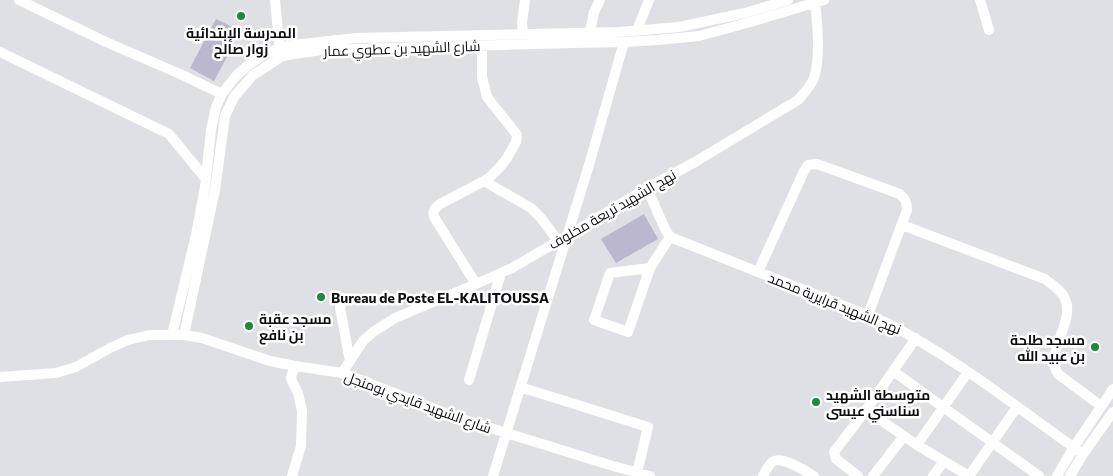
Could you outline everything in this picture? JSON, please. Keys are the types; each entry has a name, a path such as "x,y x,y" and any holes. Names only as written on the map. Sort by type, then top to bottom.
{"street":[{"path":"19,0 106,42 222,94"},
{"path":"274,0 280,52"},
{"path":"523,34 522,22 525,0"},
{"path":"590,32 594,12 600,0"},
{"path":"637,30 648,0"},
{"name":"شارع الشهيد بن عطوي عمار","path":"184,335 215,190 225,116 234,98 253,75 280,52 293,44 356,38 637,30 680,26 745,12 788,0"},
{"path":"980,0 989,30"},
{"name":"شارع الشهيد بن عطوي عمار","path":"172,335 196,234 216,107 222,94 236,76 265,54 280,52 294,54 322,50 658,40 699,36 747,24 818,1"},
{"name":"نهج الشهيد تريعة مخلوف","path":"342,373 363,341 395,318 501,273 798,100 814,79 818,60 818,1"},
{"path":"493,476 562,239 589,165 624,42"},
{"path":"476,284 433,213 440,204 490,177 507,158 516,142 517,135 487,97 483,87 482,46"},
{"path":"0,52 169,134 206,179"},
{"path":"758,272 808,165 817,164 830,168 900,194 907,204 907,210 868,315"},
{"path":"484,181 531,208 562,239"},
{"path":"647,188 670,237 650,268 628,332 594,320 610,273 650,268"},
{"path":"902,225 1045,279 1057,288 1064,296 1067,315 1056,351 1054,368 1058,374 1101,406"},
{"name":"نهج الشهيد قرايرية محمد","path":"670,237 868,315 916,338 1017,406 1083,454"},
{"path":"468,380 501,273"},
{"path":"341,302 340,308 350,361"},
{"name":"شارع الشهيد قايدي بومنجل","path":"0,378 56,373 76,367 128,340 149,335 184,335 202,338 270,361 342,373 452,416 650,476"},
{"path":"858,476 836,459 834,454 836,449 866,410 916,338"},
{"path":"292,476 301,446 302,411 298,393 291,377 296,366"},
{"path":"893,371 1039,476"},
{"path":"918,445 968,372"},
{"path":"520,387 648,427 636,472"},
{"path":"1057,476 1113,389"},
{"path":"866,410 969,476 1017,406"},
{"path":"1070,476 1113,412"},
{"path":"873,476 904,436"},
{"path":"763,476 775,460 780,460 814,476"},
{"path":"933,476 944,461"}],"shaded area":[{"path":"216,19 241,31 214,81 190,68"},
{"path":"644,214 658,239 616,263 601,239"}],"place":[{"name":"المدرسة الإبتدائية زوار صالح","path":"241,16"},
{"name":"Bureau de Poste EL-KALITOUSSA","path":"321,297"},
{"name":"مسجد عقبة بن نافع","path":"249,326"},
{"name":"مسجد طلحة بن عبيد الله","path":"1095,347"},
{"name":"متوسطة الشهيد سناسني عيسى","path":"816,402"}]}
